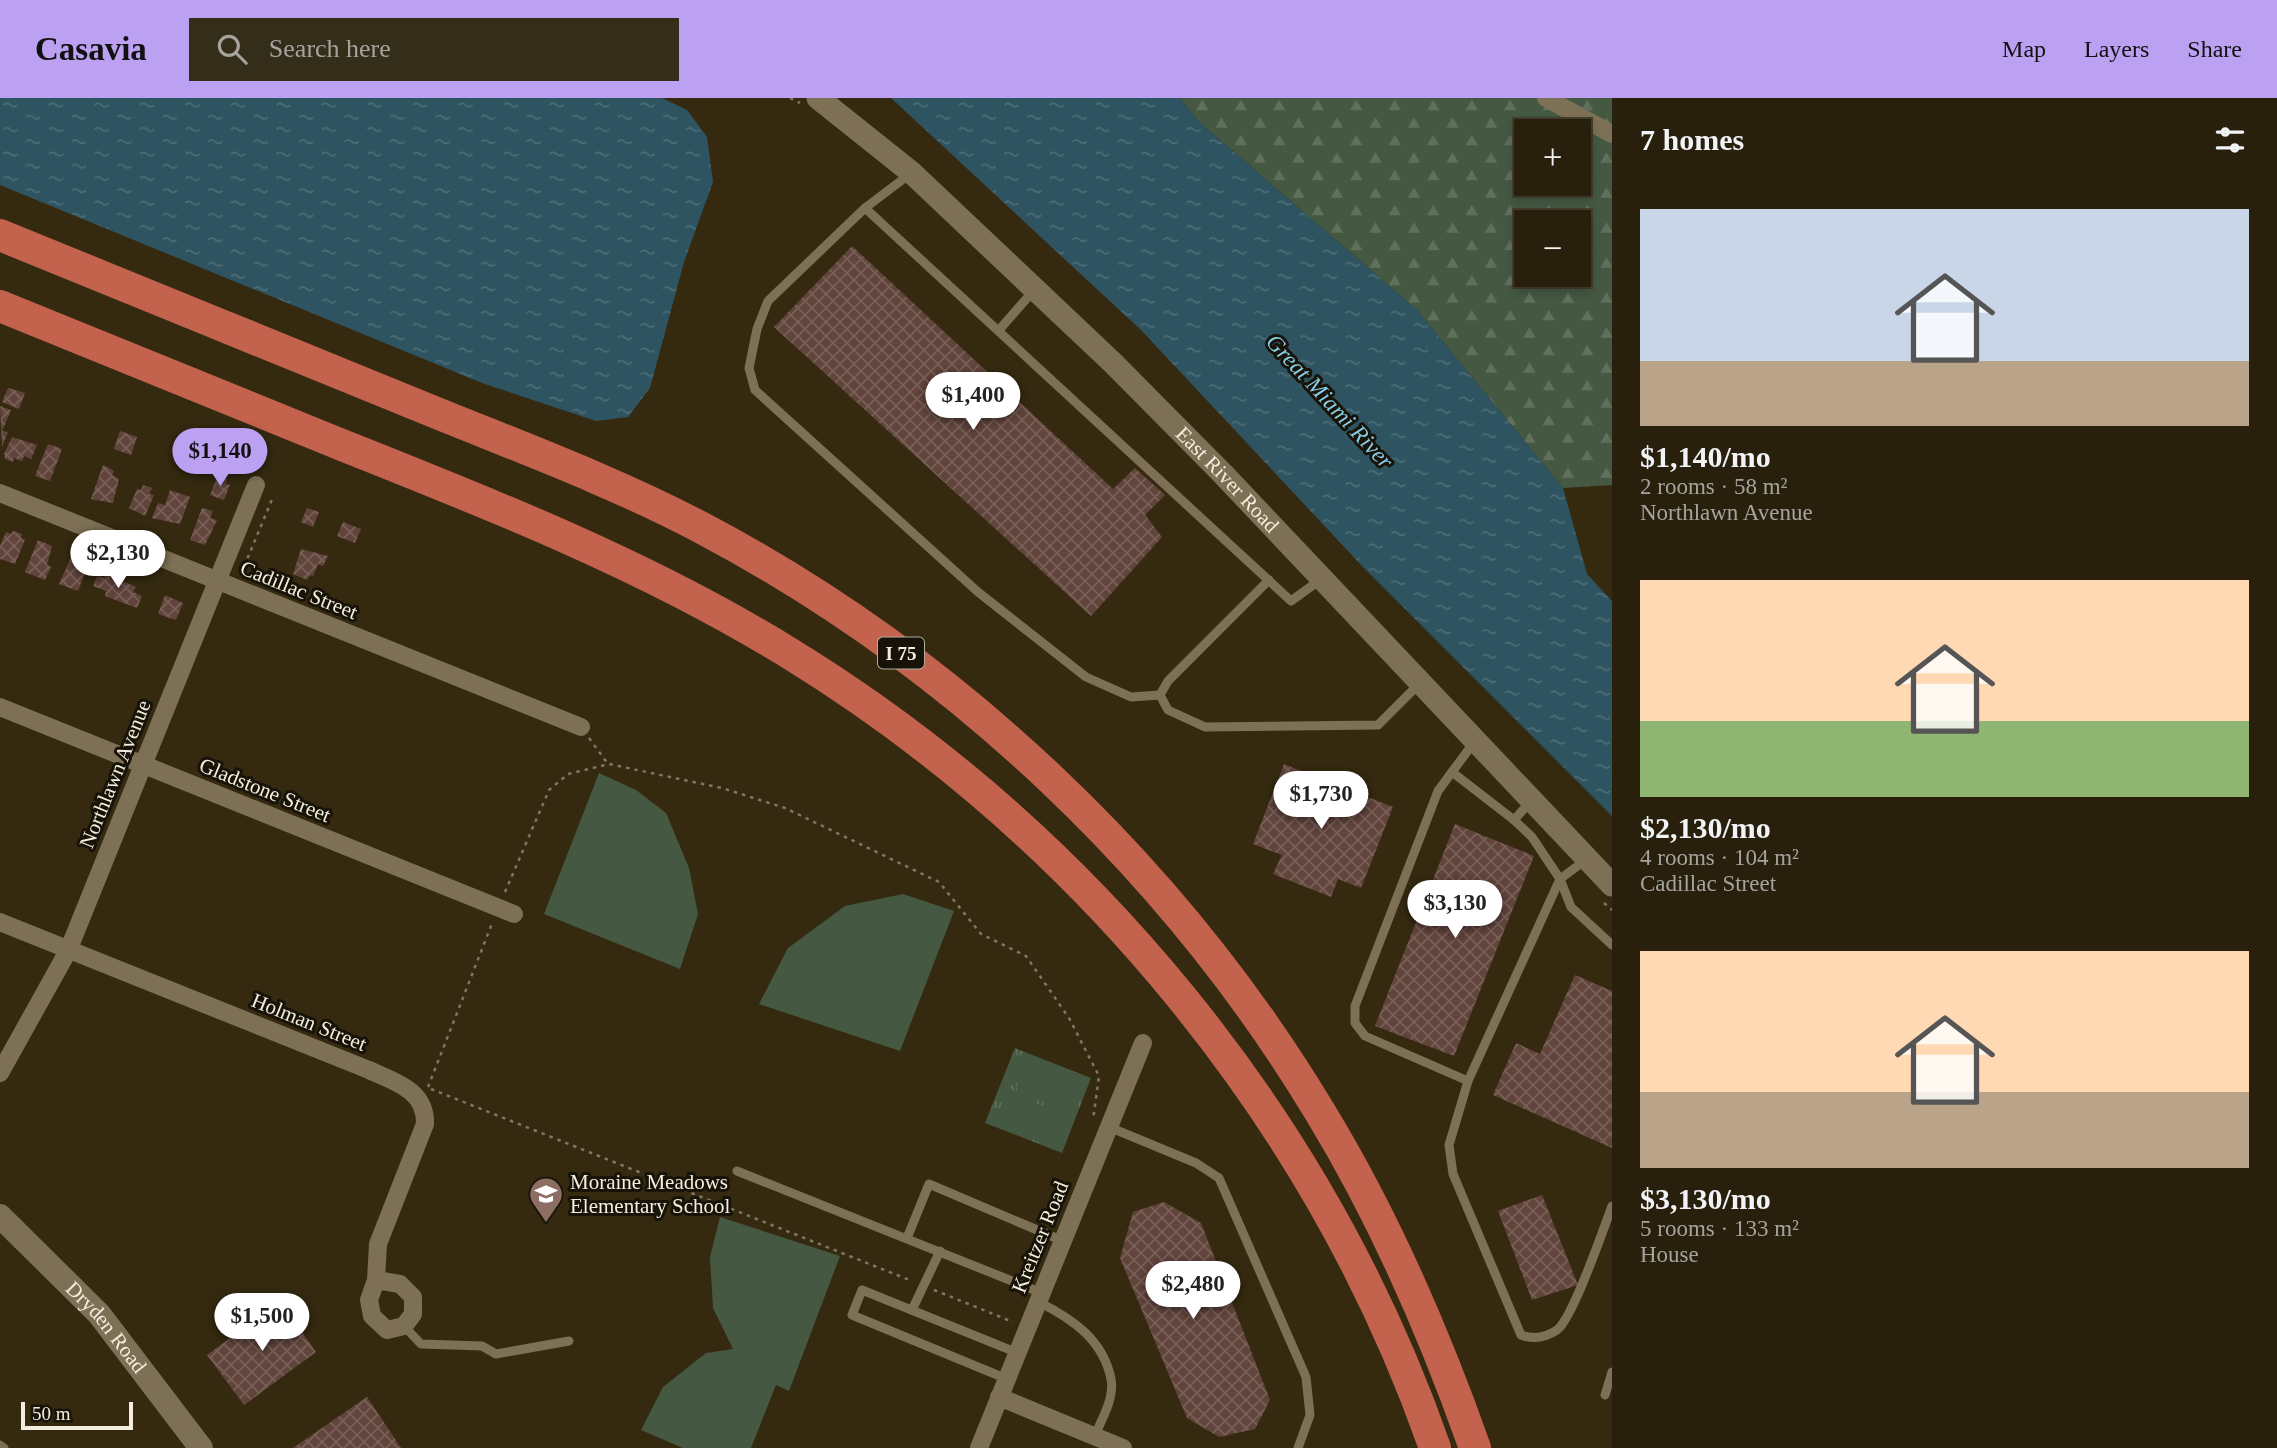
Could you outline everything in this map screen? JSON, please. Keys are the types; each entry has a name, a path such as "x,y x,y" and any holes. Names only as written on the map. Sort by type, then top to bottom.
{"highway":[{"name":"I 75","path":"0,235 503,440 697,526 856,621 970,707 1015,746 1129,860 1209,951 1254,1012 1320,1111 1383,1229 1414,1293 1475,1448"},
{"path":"0,306 471,496 608,557 721,614 791,654 866,703 925,747 1005,813 1098,904 1176,989 1265,1107 1335,1223 1379,1306 1435,1448"}],"main road":[{"name":"Dryden Road","path":"0,1216 99,1314 201,1448"}],"street":[{"path":"1546,98 1612,134"},
{"name":"East River Road","path":"810,102 912,173 1036,288 1213,464 1587,859 1604,890"},
{"name":"Northlawn Avenue","path":"0,1073 68,951 256,485"},
{"name":"Cadillac Street","path":"0,493 581,727"},
{"name":"Gladstone Street","path":"0,707 506,911"},
{"name":"Holman Street","path":"0,922 369,1070 417,1096 422,1104 425,1124 378,1244 376,1280 369,1300 372,1316 387,1330 404,1326"},
{"name":"Kreitzer Road","path":"979,1448 1063,1241 1101,1125 1143,1043"},
{"path":"376,1280 400,1284 413,1297 413,1314 404,1326"},
{"path":"999,1398 1123,1448"}],"lane":[{"path":"912,173 865,208 768,300 757,329 749,368 755,390 978,592 1086,677 1131,697 1160,695"},
{"path":"865,208 1291,601 1322,579"},
{"path":"999,330 1036,288"},
{"path":"1160,695 1168,681 1269,580"},
{"path":"1160,695 1168,710 1205,727 1378,725 1420,683"},
{"path":"1468,1081 1365,1036 1355,1023 1355,1006 1438,791 1475,741"},
{"path":"1452,772 1532,837 1560,879 1571,907 1612,944"},
{"path":"1514,820 1531,800"},
{"path":"1587,859 1560,879 1468,1081 1449,1145 1453,1174 1521,1335 1543,1338 1559,1329 1580,1288 1612,1206"},
{"path":"1101,1125 1196,1163 1219,1178 1307,1377 1310,1415 1298,1448"},
{"path":"737,1171 940,1251 1040,1298 1070,1318 1094,1340 1112,1381 1109,1402 1094,1437"},
{"path":"907,1238 929,1184 1063,1241"},
{"path":"912,1310 940,1251"},
{"path":"1007,1379 852,1315 862,1290 1018,1353"},
{"path":"404,1326 421,1344 482,1346 496,1354 569,1341"},
{"path":"1605,1395 1612,1372"}],"path":[{"path":"790,98 810,102"},
{"path":"241,574 273,497"},
{"path":"581,727 609,764"},
{"path":"1028,1328 428,1088 506,911 549,790 568,774 609,764 722,788 785,808 939,882 981,934 1026,956 1069,1018 1099,1076 1101,1125"},
{"path":"1604,890 1612,910"}],"green space":[{"path":"1180,98 1612,98 1612,485 1563,488 1417,310 1198,121"},
{"path":"599,773 636,790 666,813 689,868 698,914 680,969 544,914"},
{"path":"903,894 954,911 900,1051 759,1004 788,948 845,906"},
{"path":"1015,1048 1091,1078 1062,1153 985,1123"},
{"path":"1028,1056 1088,1079 1076,1111 1016,1088"},
{"path":"1013,1095 1073,1117 1060,1150 1000,1127"},
{"path":"720,1217 840,1256 789,1391 776,1385 751,1448 683,1448 641,1430 663,1387 706,1353 733,1349 713,1308 710,1257"}],"water":[{"path":"0,98 662,98 687,110 707,137 713,182 684,262 650,388 628,417 596,421 482,383 0,185"},
{"name":"Great Miami River","path":"891,98 1180,98 1198,121 1417,310 1563,488 1587,574 1612,601 1612,816 1363,567 1141,330"}],"building":[{"path":"852,246 1113,489 1135,468 1165,495 1145,515 1162,537 1091,616 774,327"},
{"path":"8,388 25,393 19,409 2,402"},
{"path":"0,406 11,410 2,431 8,432 2,447"},
{"path":"120,431 137,437 131,455 114,449"},
{"path":"12,437 37,445 31,459 24,456 22,461 14,458 13,462 5,459 4,454"},
{"path":"48,444 62,449 50,481 35,476"},
{"path":"103,465 114,471 112,475 119,479 113,503 91,499"},
{"path":"218,475 227,479 226,484 230,485 224,500 210,495"},
{"path":"143,485 152,488 149,494 154,495 145,516 129,508 137,489 141,490"},
{"path":"170,490 190,497 180,524 152,518 158,503 165,505"},
{"path":"202,508 213,511 210,518 217,520 205,545 190,540"},
{"path":"307,508 319,512 313,527 301,522"},
{"path":"343,522 361,529 355,543 337,536"},
{"path":"13,531 22,534 21,538 25,540 15,564 0,559 0,546 6,532 11,534"},
{"path":"38,540 52,546 47,565 51,567 45,580 25,572"},
{"path":"301,549 328,556 323,566 318,564 313,576 310,575 307,580 293,574"},
{"path":"72,555 89,562 78,591 59,584"},
{"path":"107,574 136,587 133,592 142,596 137,608 105,596 106,591 93,586 97,576 104,578"},
{"path":"165,595 183,603 176,620 158,614"},
{"path":"1284,764 1393,807 1361,888 1338,879 1331,897 1273,874 1282,855 1253,844"},
{"path":"1455,824 1534,856 1454,1056 1375,1026"},
{"path":"1575,975 1612,991 1612,1148 1493,1095 1516,1043 1540,1054"},
{"path":"1542,1195 1578,1285 1532,1300 1498,1211"},
{"path":"1164,1202 1201,1223 1270,1400 1255,1429 1219,1437 1187,1418 1120,1258 1133,1212"},
{"path":"280,1301 316,1352 244,1405 207,1355"},
{"path":"367,1397 401,1448 293,1448"}],"place":[{"name":"Moraine Meadows Elementary School","path":"546,1224"}]}
